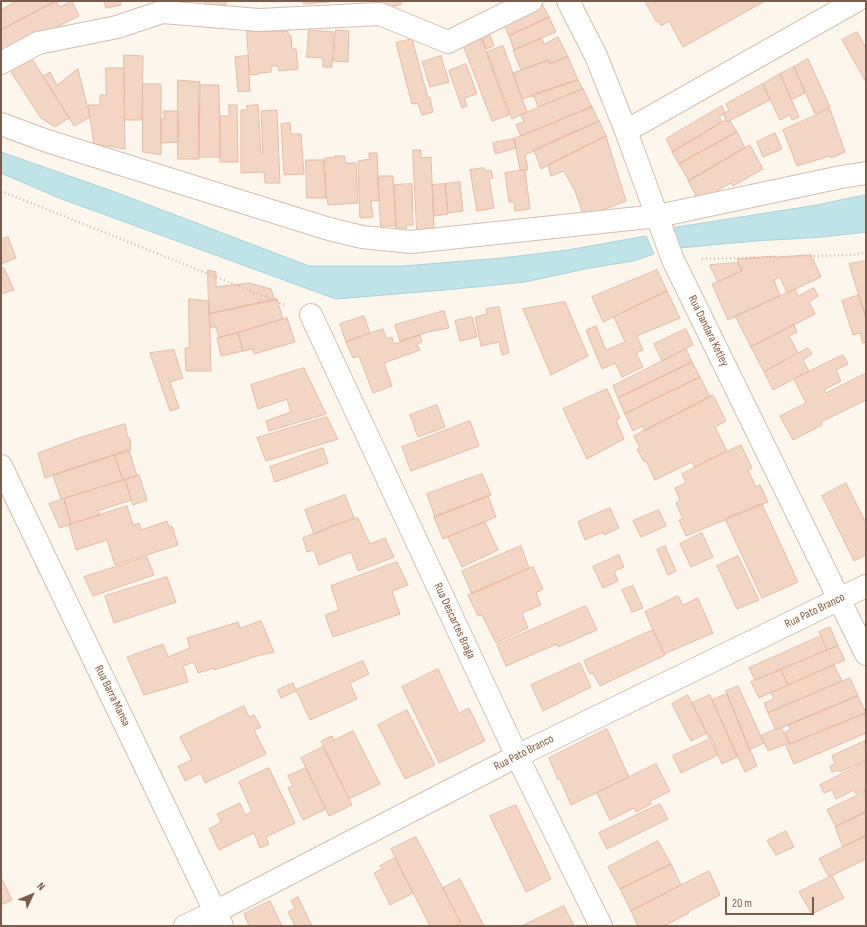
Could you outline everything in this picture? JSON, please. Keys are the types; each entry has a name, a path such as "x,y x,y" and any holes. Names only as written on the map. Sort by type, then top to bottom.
{"street":[{"path":"1,62 38,43 117,27 162,12 259,20 380,14 448,42 531,1"},
{"name":"Rua Dandara Ketley","path":"568,1 596,56 626,130 673,260 866,654"},
{"path":"626,130 856,1"},
{"path":"1,124 47,141 329,229 362,237 411,242 658,216 866,173"},
{"name":"Rua Descartes Braga","path":"311,314 517,756 600,926"},
{"name":"Rua Barra Mansa","path":"1,466 219,919"},
{"name":"Rua Pato Branco","path":"185,926 219,919 517,756 866,586"}],"path":[{"path":"1,191 311,314"},
{"path":"673,260 852,255 866,252"}],"water":[{"path":"1,152 115,192 309,266 403,266 502,258 568,250 646,236 654,254 633,261 590,268 525,282 336,299 59,198 1,173"},
{"path":"866,195 866,232 823,237 679,248 671,228 817,205"}],"building":[{"path":"17,1 56,1 1,30 1,10"},
{"path":"56,1 60,7 72,1 79,16 4,53 1,47 1,30"},
{"path":"104,1 120,1 121,5 106,8"},
{"path":"205,1 225,1 226,5 206,6"},
{"path":"304,1 330,1 330,2 304,4"},
{"path":"382,1 400,1 402,4 384,9"},
{"path":"645,1 765,1 683,47 669,21 661,26 659,21 657,22"},
{"path":"542,4 549,17 509,36 503,22"},
{"path":"549,17 556,32 514,50 509,36"},
{"path":"309,30 334,32 332,67 323,67 323,58 307,57"},
{"path":"336,30 349,31 348,62 334,61"},
{"path":"488,30 494,46 486,49 480,33"},
{"path":"247,31 288,31 288,35 291,35 292,49 296,49 298,69 279,71 278,66 271,66 271,72 250,75"},
{"path":"857,32 866,48 866,82 842,40"},
{"path":"558,37 568,57 550,63 549,60 521,70 513,50 541,38 544,44"},
{"path":"481,38 509,115 492,121 463,45"},
{"path":"412,39 428,98 430,97 433,112 422,115 418,103 412,104 396,43"},
{"path":"503,46 527,112 512,119 487,52"},
{"path":"124,55 143,56 142,120 125,120"},
{"path":"248,56 250,91 238,92 235,57"},
{"path":"441,56 449,82 430,87 422,62"},
{"path":"31,57 69,118 55,127 41,118 9,69"},
{"path":"568,57 578,80 522,99 513,73 549,60 550,63"},
{"path":"808,59 830,107 815,114 794,67"},
{"path":"466,64 477,94 464,98 467,106 462,108 449,71"},
{"path":"794,67 805,93 791,100 780,74"},
{"path":"106,68 124,68 125,149 94,144 88,105 100,105 100,95 106,95"},
{"path":"78,69 90,117 74,126 43,76 50,72 57,85"},
{"path":"780,74 799,117 792,120 790,115 780,120 763,84"},
{"path":"178,80 200,82 199,159 178,159"},
{"path":"578,80 583,89 538,107 534,96 532,97 532,95"},
{"path":"143,84 161,84 161,155 143,152"},
{"path":"763,84 770,100 727,122 723,113 729,111 726,104"},
{"path":"199,85 219,85 220,157 199,157"},
{"path":"583,89 592,107 521,136 516,125 524,122 521,115"},
{"path":"229,105 237,105 238,162 220,162 220,116 229,116"},
{"path":"258,105 261,154 263,154 261,111 277,110 280,183 265,183 264,172 241,173 241,110 247,110 247,106"},
{"path":"722,106 725,113 719,117 722,122 673,152 666,139"},
{"path":"592,107 599,121 525,155 528,170 520,170 514,139"},
{"path":"830,109 845,152 831,158 830,156 797,166 783,130"},
{"path":"164,111 178,111 179,142 161,143 161,119 164,119"},
{"path":"726,120 727,122 730,121 737,132 679,164 672,152"},
{"path":"599,121 606,136 541,169 534,150"},
{"path":"290,123 291,134 301,134 304,174 284,175 281,124"},
{"path":"737,132 745,148 689,181 679,164"},
{"path":"775,133 782,149 763,157 757,142"},
{"path":"606,136 626,201 584,217 575,191 564,171 551,176 548,165"},
{"path":"514,139 516,148 495,154 493,143"},
{"path":"750,145 763,169 733,186 731,183 699,201 688,181"},
{"path":"413,150 421,150 421,158 431,157 434,229 417,230"},
{"path":"369,153 377,153 379,201 371,201 373,217 360,218 358,161 370,159"},
{"path":"335,156 345,156 345,163 356,163 358,203 328,205 326,198 324,160 325,158 336,157"},
{"path":"306,160 324,160 326,198 307,198"},
{"path":"484,168 485,171 491,170 493,178 489,179 494,208 477,211 470,170"},
{"path":"525,170 530,209 515,211 514,202 509,202 505,173"},
{"path":"378,176 393,176 396,226 381,226"},
{"path":"460,182 463,211 448,213 445,184"},
{"path":"412,184 413,225 406,225 407,228 396,228 394,185"},
{"path":"445,184 448,214 434,216 432,185"},
{"path":"8,237 16,258 1,264 1,240"},
{"path":"811,255 821,277 787,293 780,277 774,280 780,296 728,320 712,284 742,271 737,259"},
{"path":"866,261 866,318 849,264"},
{"path":"738,263 742,271 718,282 710,265"},
{"path":"4,268 14,290 1,294 1,269"},
{"path":"208,270 216,272 216,287 249,283 271,289 275,300 209,314"},
{"path":"657,270 667,291 603,322 592,297"},
{"path":"814,288 818,296 809,302 815,314 751,347 735,316 795,289 798,296"},
{"path":"667,291 680,318 637,336 643,350 636,353 643,367 622,377 615,363 602,369 586,330 596,326 606,350 625,342 614,317"},
{"path":"859,295 866,318 866,342 863,343 860,333 853,335 842,301"},
{"path":"189,299 209,301 211,371 186,371 185,348 189,348"},
{"path":"277,299 283,319 219,338 216,327 210,327 209,314"},
{"path":"565,302 588,356 551,375 523,309"},
{"path":"499,307 509,353 502,355 499,342 481,346 475,317 487,314 486,309"},
{"path":"444,311 449,328 428,332 400,341 395,325"},
{"path":"364,316 370,333 346,342 340,324"},
{"path":"472,317 477,337 460,341 455,321"},
{"path":"287,318 295,342 254,354 253,349 243,351 238,333"},
{"path":"794,325 797,332 789,336 798,353 764,372 751,347"},
{"path":"383,329 387,339 392,337 394,344 420,335 422,342 417,344 420,350 384,363 392,386 373,393 359,356 353,358 346,342"},
{"path":"686,329 693,345 662,361 654,344"},
{"path":"238,333 243,351 221,356 217,338"},
{"path":"808,348 812,354 803,360 809,371 773,390 764,372"},
{"path":"686,349 692,362 618,398 613,386"},
{"path":"174,350 183,378 170,382 179,408 170,411 150,353"},
{"path":"843,355 848,364 836,370 841,381 824,390 826,393 866,373 866,400 821,422 822,425 793,440 780,416 806,403 794,379"},
{"path":"692,362 700,377 625,414 618,398"},
{"path":"304,368 326,414 269,431 266,421 291,412 287,399 258,409 251,385"},
{"path":"700,377 710,397 645,431 642,426 633,431 625,414"},
{"path":"607,389 620,418 616,420 624,439 587,459 563,409"},
{"path":"713,395 726,421 715,427 727,451 695,467 692,462 655,480 646,461 644,462 637,449 640,448 634,436"},
{"path":"437,405 445,427 418,437 410,415"},
{"path":"327,417 338,439 266,461 257,438"},
{"path":"470,421 479,446 411,471 402,447"},
{"path":"125,424 128,438 129,437 131,442 131,450 45,478 38,453 79,438"},
{"path":"741,445 752,468 748,470 756,487 760,485 768,502 686,536 679,520 683,519 676,503 680,500 675,488 686,483 682,474"},
{"path":"323,448 328,463 275,482 270,467"},
{"path":"129,450 137,476 123,480 114,455"},
{"path":"114,455 123,480 61,499 53,475"},
{"path":"482,474 491,495 435,517 427,494"},
{"path":"139,475 147,500 133,505 125,480"},
{"path":"125,480 131,500 98,511 100,515 71,524 64,499"},
{"path":"846,483 866,523 866,555 854,561 822,496"},
{"path":"345,495 354,518 314,534 305,510"},
{"path":"488,496 496,517 443,539 434,517"},
{"path":"64,499 71,524 60,528 49,504"},
{"path":"762,504 798,582 762,598 725,519"},
{"path":"127,506 133,525 139,523 141,530 167,521 169,527 172,526 178,545 115,565 107,540 76,550 69,525"},
{"path":"610,508 619,528 604,535 603,532 585,540 578,522"},
{"path":"659,510 666,526 641,537 633,521"},
{"path":"358,518 370,544 385,538 394,557 358,571 351,552 319,565 314,550 307,552 303,538"},
{"path":"485,522 498,550 462,567 448,537"},
{"path":"702,533 713,557 691,567 680,544"},
{"path":"521,546 529,568 472,594 462,571"},
{"path":"665,546 676,571 668,575 657,550"},
{"path":"619,555 624,567 614,571 618,581 603,588 593,567"},
{"path":"738,556 759,600 737,609 717,566"},
{"path":"147,557 154,575 93,596 84,577"},
{"path":"397,562 408,585 392,591 400,614 333,637 325,615 339,610 331,586"},
{"path":"533,567 543,589 536,593 541,605 522,613 528,628 496,643 482,615 478,616 468,595"},
{"path":"167,577 176,602 114,623 105,596"},
{"path":"633,586 643,608 632,612 622,590"},
{"path":"678,596 683,605 698,598 713,633 664,654 645,612"},
{"path":"586,606 597,630 558,647 557,644 506,666 497,645"},
{"path":"261,621 274,652 249,658 214,670 214,668 198,673 194,662 183,666 188,682 144,695 127,657 163,644 168,657 190,648 187,638 238,622 240,628"},
{"path":"830,627 838,646 827,650 819,632"},
{"path":"653,630 665,655 600,686 593,673 590,674 584,661"},
{"path":"821,636 827,650 755,680 749,668"},
{"path":"838,646 845,660 788,685 781,670"},
{"path":"363,661 369,674 350,683 357,699 310,720 296,690"},
{"path":"580,663 591,687 543,711 531,685"},
{"path":"834,665 842,681 768,713 764,703 774,699 771,693"},
{"path":"438,669 459,713 469,708 485,741 439,763 402,687"},
{"path":"781,670 788,685 759,698 751,682"},
{"path":"850,678 858,696 776,730 768,713"},
{"path":"293,683 296,691 281,698 278,690"},
{"path":"738,686 764,743 749,750 726,691"},
{"path":"727,694 757,766 745,772 712,700"},
{"path":"688,695 707,733 691,741 672,704"},
{"path":"710,695 737,757 722,764 711,737 709,738 692,703"},
{"path":"858,696 866,713 790,744 785,732 791,729 788,725"},
{"path":"244,706 249,717 254,715 261,727 254,730 266,754 205,783 201,773 185,781 178,766 192,760 180,737"},
{"path":"407,710 435,765 405,779 378,725"},
{"path":"866,713 866,733 794,764 786,746"},
{"path":"781,727 789,743 768,751 761,736"},
{"path":"607,729 629,777 571,805 549,758"},
{"path":"353,731 380,784 349,799 321,741 332,736 334,740"},
{"path":"710,739 718,755 681,773 673,756"},
{"path":"865,741 866,760 840,772 838,770 832,772 830,766 835,764 832,756"},
{"path":"323,747 352,805 329,816 301,758"},
{"path":"866,762 865,792 864,790 856,794 854,790 836,799 832,790 824,793 820,785"},
{"path":"656,764 670,791 650,801 651,804 636,812 634,808 610,820 597,793"},
{"path":"269,768 295,823 266,837 269,844 260,848 254,833 219,850 209,829 221,822 217,814 240,803 245,815 252,812 239,782"},
{"path":"306,768 326,809 303,820 288,788 293,786 288,776"},
{"path":"865,792 866,812 836,827 827,810"},
{"path":"660,804 668,819 607,849 599,833"},
{"path":"516,805 551,879 526,892 490,816"},
{"path":"866,812 866,836 843,847 835,827"},
{"path":"786,831 794,847 776,855 767,841"},
{"path":"866,836 866,859 829,877 819,859"},
{"path":"416,837 461,923 455,926 430,926 391,849"},
{"path":"658,841 671,864 620,889 608,867"},
{"path":"395,858 413,893 390,905 374,873 382,869 380,866"},
{"path":"671,864 681,885 631,911 620,889"},
{"path":"709,871 720,895 664,926 638,926 631,911"},
{"path":"832,876 844,898 812,914 799,892"},
{"path":"1,877 12,900 1,905"},
{"path":"460,879 484,926 462,926 443,888"},
{"path":"298,897 312,926 295,926 288,912 295,908 291,901"},
{"path":"270,901 282,926 249,926 244,914"},
{"path":"564,906 574,926 522,926"}]}
